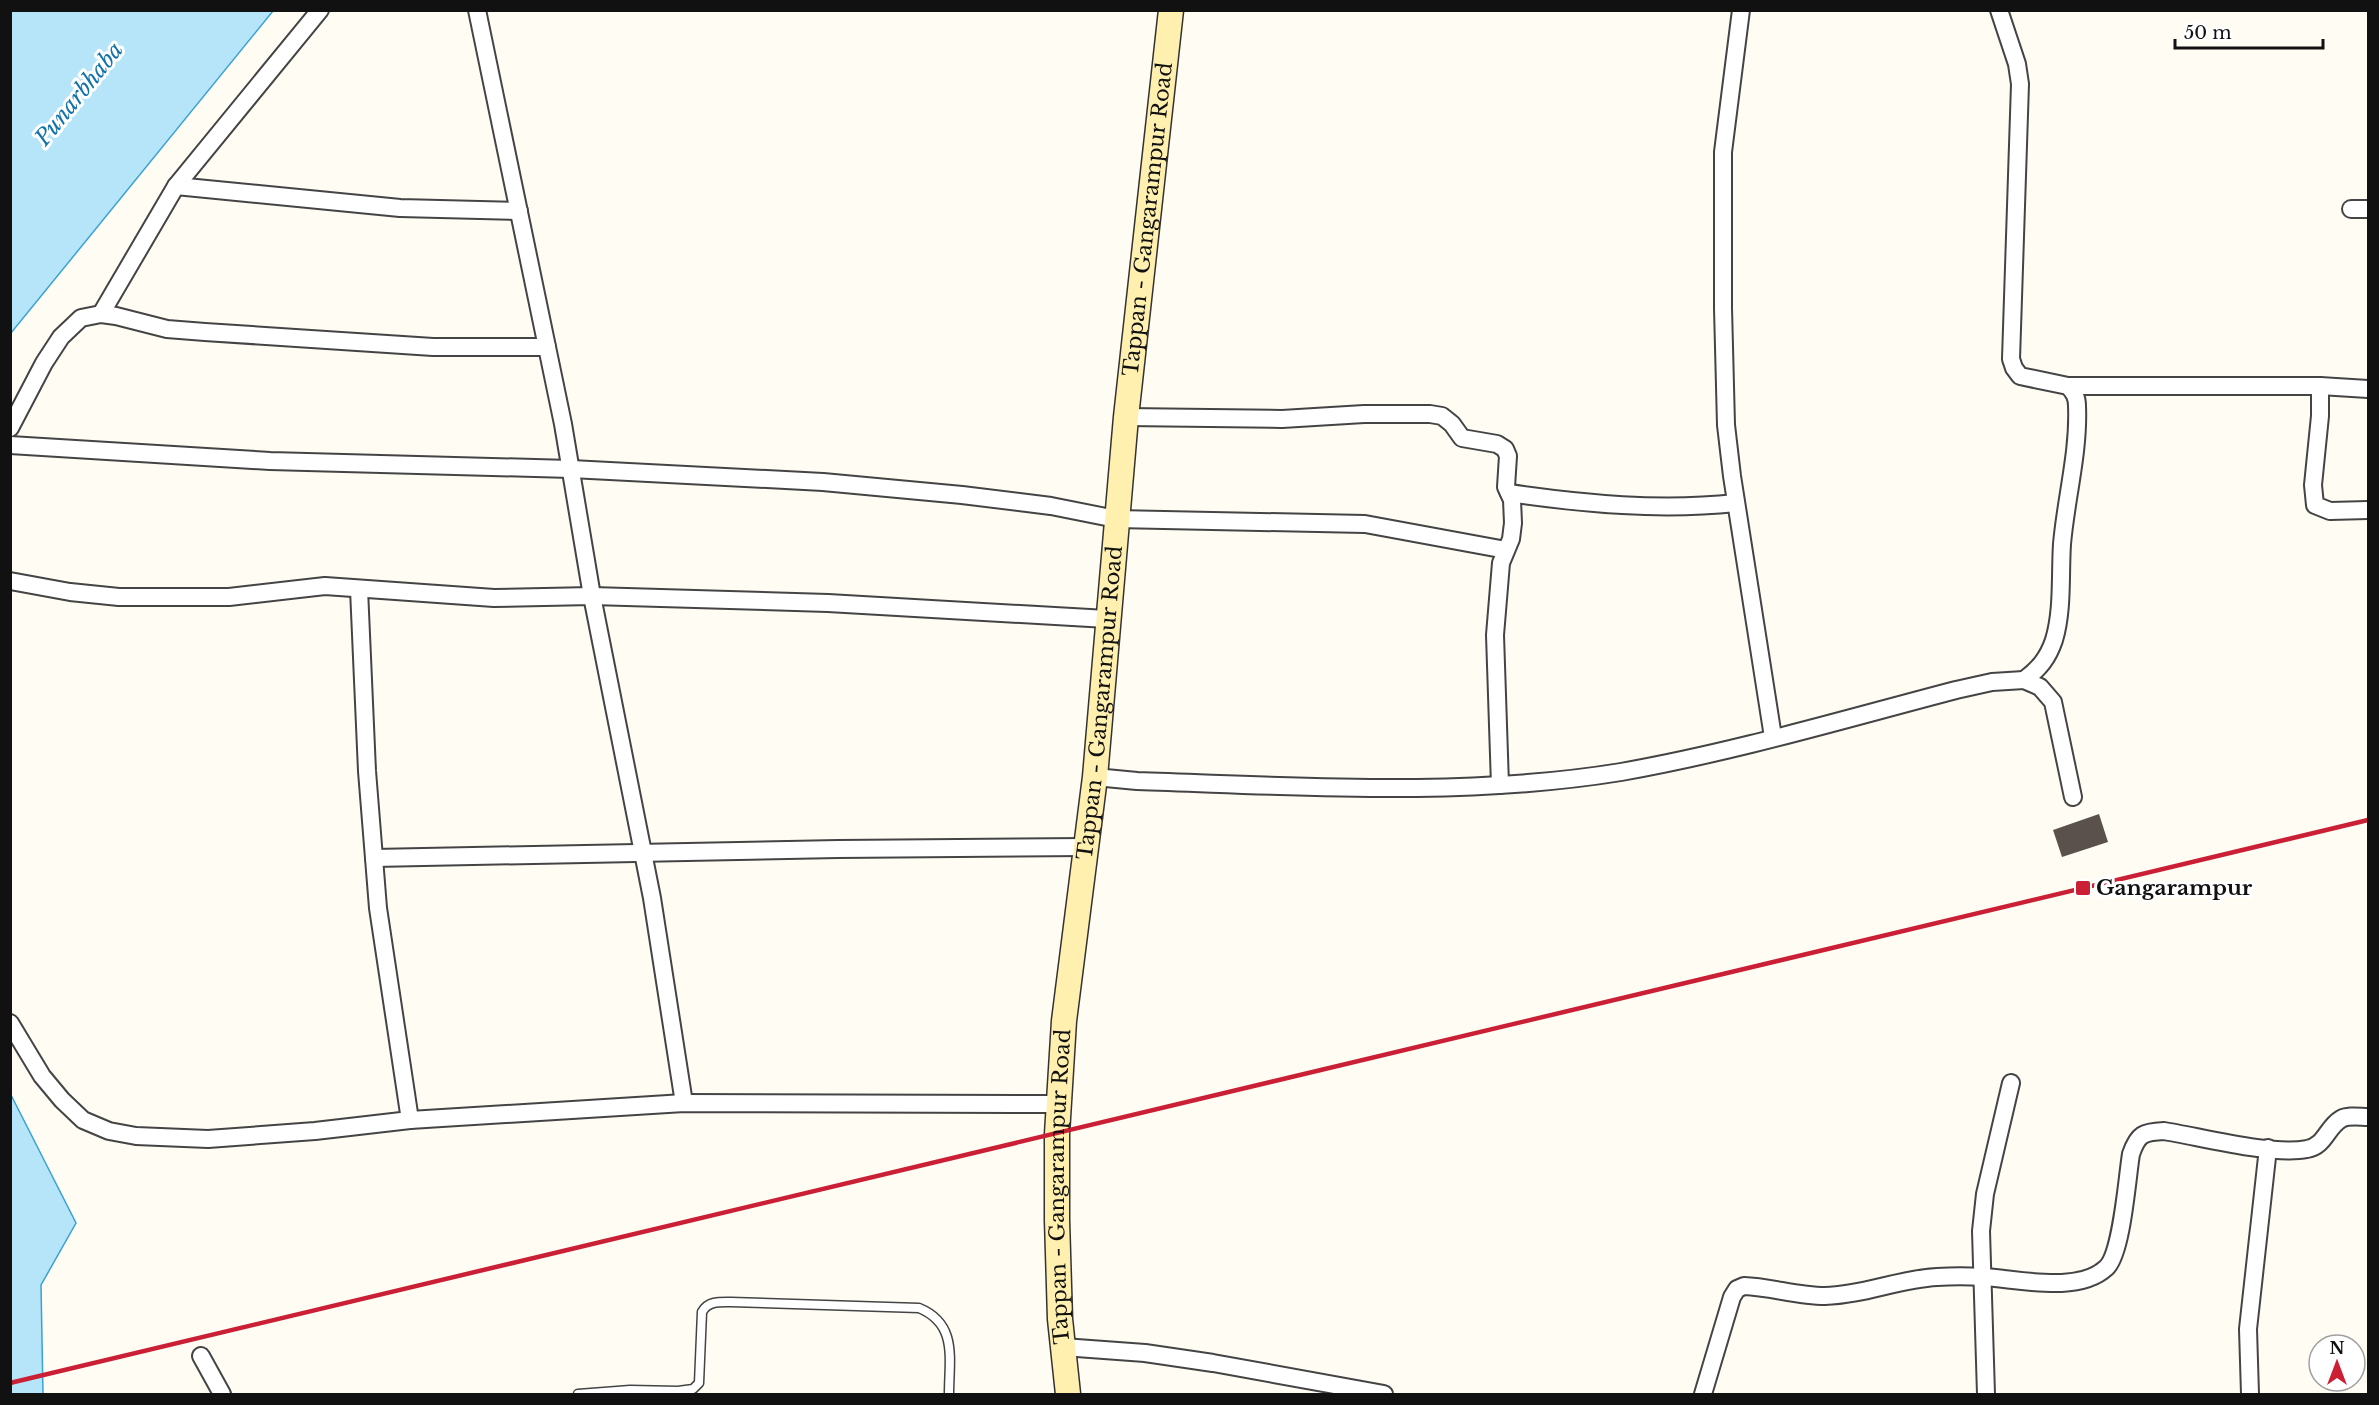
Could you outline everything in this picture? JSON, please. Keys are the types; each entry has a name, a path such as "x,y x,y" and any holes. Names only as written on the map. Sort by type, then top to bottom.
{"main road":[{"name":"Tappan - Gangarampur Road","path":"1068,1395 1063,1347 1057,1220 1059,1104 1064,1021 1095,777 1126,417 1172,10"}],"street":[{"path":"101,314 176,186 320,10"},
{"path":"477,10 571,469 592,596 661,948 684,1103"},
{"path":"1741,10 1723,152 1722,308 1726,426 1773,737"},
{"path":"1999,10 2017,64 2020,84 2011,359 2020,376 2031,380 2059,382 2068,386 2074,392 2077,403 2077,424 2062,543 2058,618 2054,639 2047,657 2038,669 2024,680"},
{"path":"176,186 400,208 519,211"},
{"path":"2351,209 2368,209"},
{"path":"10,428 44,363 61,337 81,318 101,314 167,329 205,332 433,346 547,347"},
{"path":"2068,386 2320,386 2368,389"},
{"path":"2320,386 2320,416 2313,485 2315,505 2330,511 2368,510"},
{"path":"1126,417 1282,418 1409,414 1442,416 1452,424 1462,438 1497,444 1505,449 1508,456 1506,487 1512,500 1513,523 1501,563 1495,635 1500,785"},
{"path":"10,446 270,461 571,469 898,488 1051,506 1116,519 1365,524 1506,550"},
{"path":"1509,493 1636,507 1736,503"},
{"path":"10,581 70,592 119,597 198,598 258,595 286,589 325,586 494,598 592,596 828,603 1107,619"},
{"path":"359,589 374,858 385,964 410,1120"},
{"path":"1095,777 1137,781 1442,789 1500,785 1621,771 1773,737 1956,690 1992,682 2024,680 2040,687 2053,702 2073,797"},
{"path":"374,858 642,852 1086,848"},
{"path":"10,1023 42,1076 83,1120 109,1131 136,1136 208,1139 315,1131 410,1120 684,1103 1059,1104"},
{"path":"1986,1395 1981,1231 1986,1194 2011,1083"},
{"path":"1703,1395 1732,1297 1737,1289 1744,1286 1826,1296 1924,1278 1981,1276 2058,1283 2086,1280 2107,1268 2117,1250 2131,1154 2136,1140 2147,1131 2164,1131 2268,1148 2309,1149 2321,1143 2340,1119 2368,1117"},
{"path":"2250,1395 2248,1329 2268,1148"},
{"path":"1063,1347 1145,1353 1213,1363 1384,1395"},
{"path":"201,1356 222,1395"}],"lane":[{"path":"578,1395 605,1391 693,1389 699,1383 702,1312 705,1306 731,1302 912,1307 932,1313 943,1324 948,1336 949,1395"}],"water":[{"name":"Punarbhaba","path":"10,11 273,11 11,333"},
{"path":"10,1093 76,1223 41,1285 43,1394 11,1394"}],"building":[{"path":"2099,814 2108,842 2062,857 2053,830"}],"railway":[{"path":"10,1383 2368,820"}],"place":[{"name":"Gangarampur","path":"2083,888"}]}
